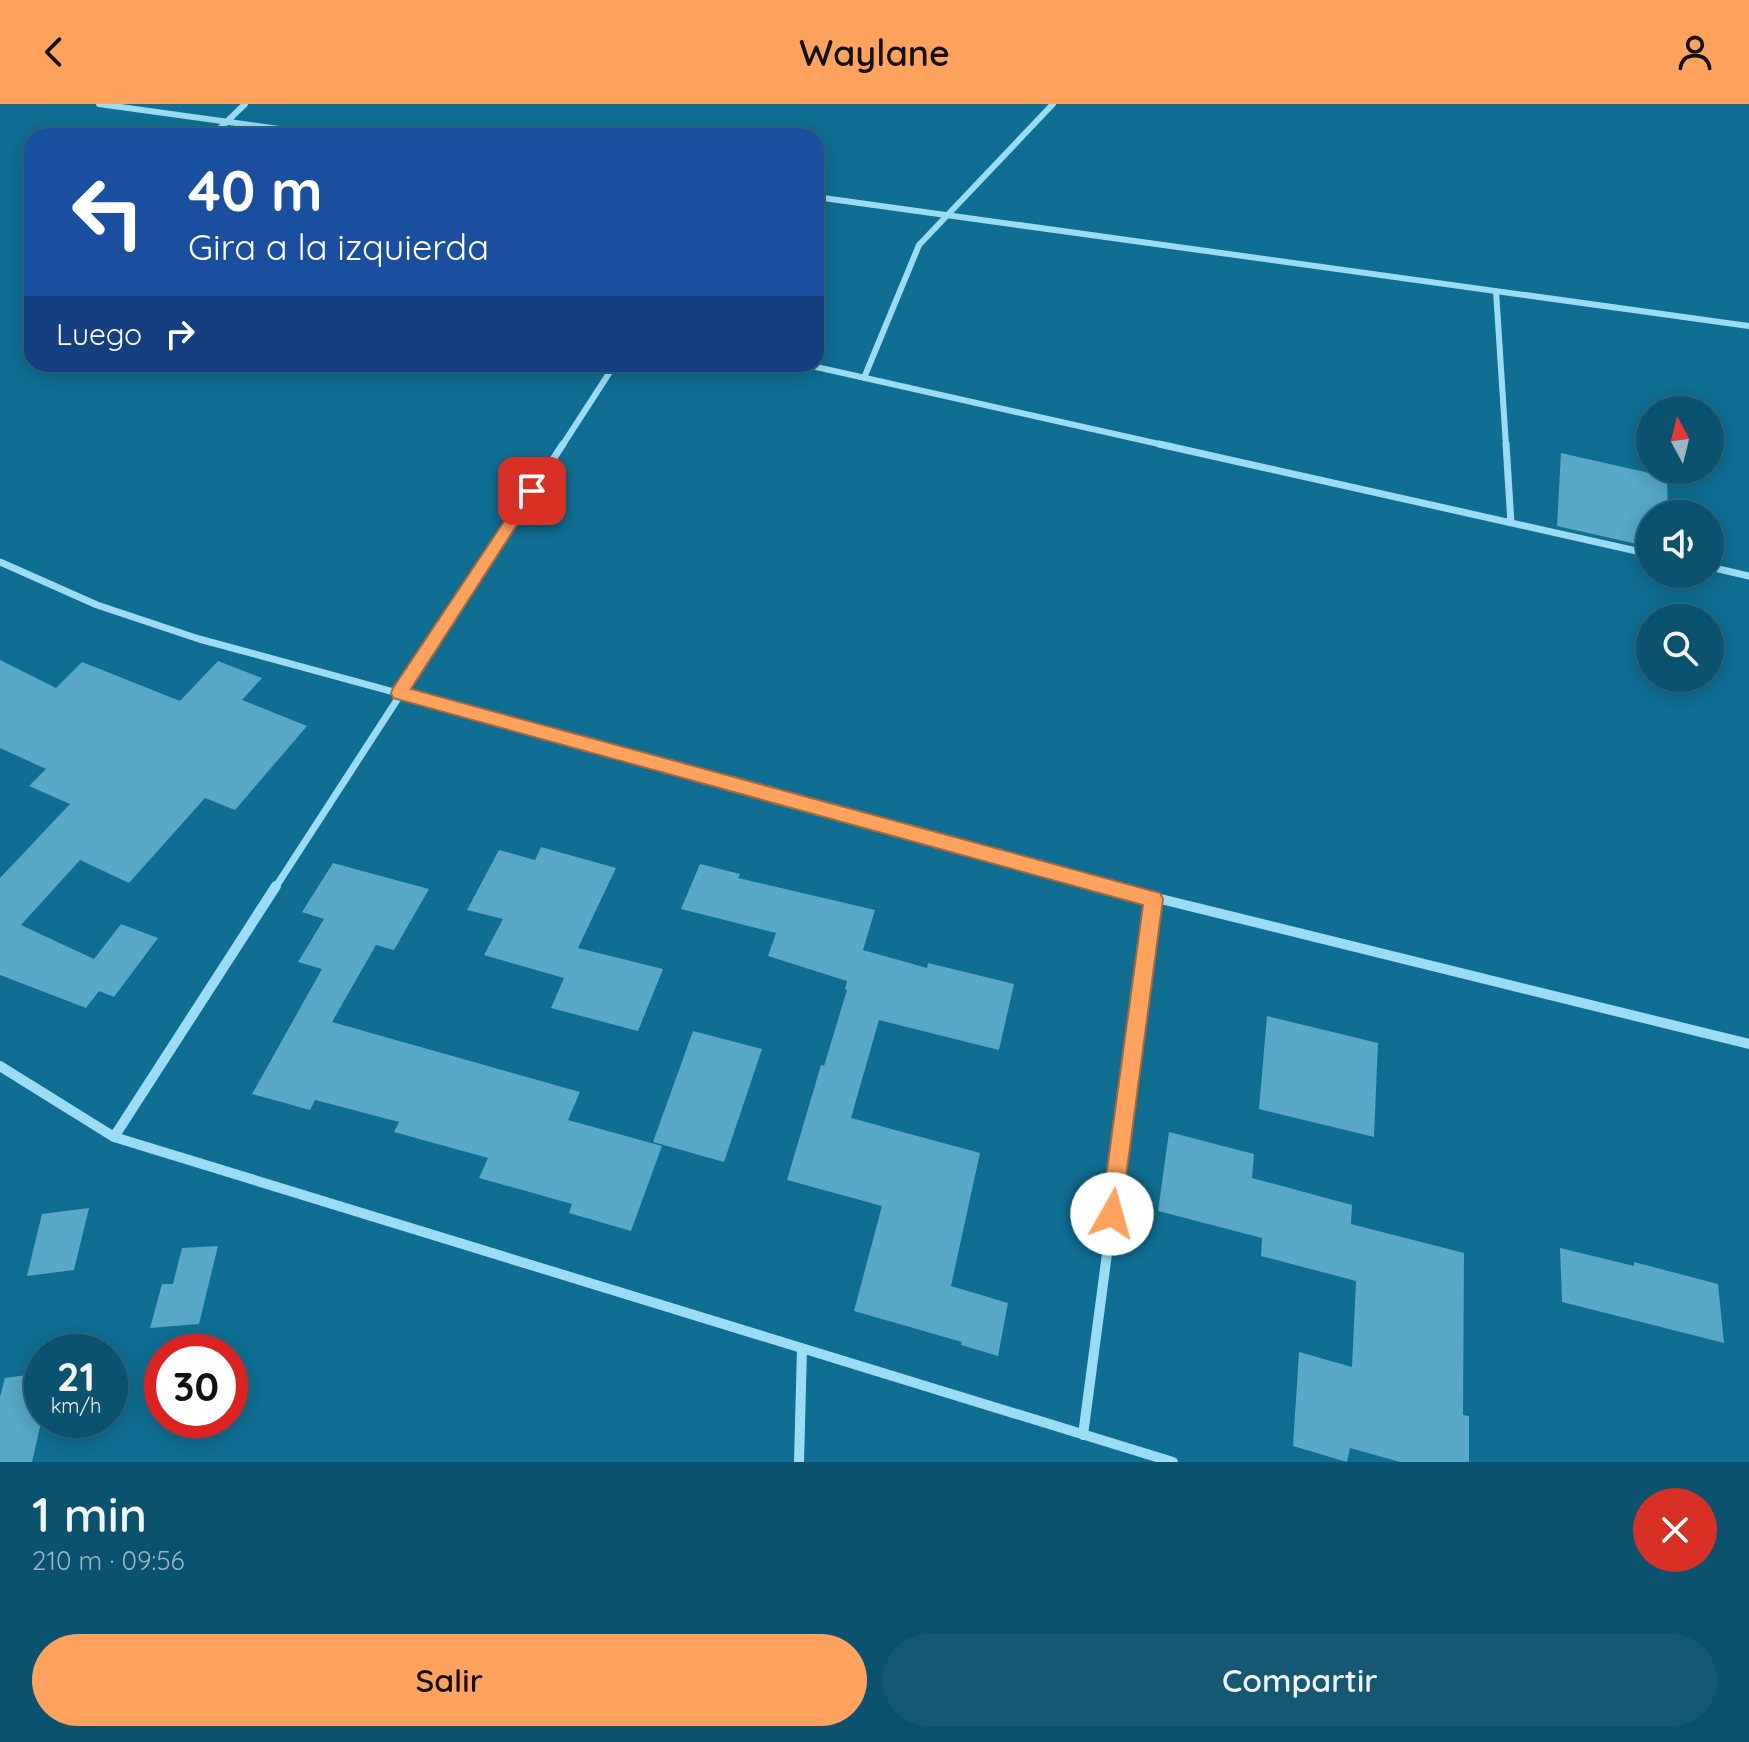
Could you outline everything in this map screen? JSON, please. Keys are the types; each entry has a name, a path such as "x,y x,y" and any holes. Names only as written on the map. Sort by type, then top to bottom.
{"street":[{"path":"99,104 266,128"},
{"path":"221,128 245,104"},
{"path":"864,378 919,245 1053,104"},
{"path":"824,198 1749,326"},
{"path":"1496,291 1511,523"},
{"path":"824,369 1636,551"},
{"path":"114,1137 610,372"},
{"path":"0,562 97,605 199,639 1154,899 1749,1044"},
{"path":"1724,570 1749,576"},
{"path":"1083,1435 1154,899"},
{"path":"0,1066 114,1137 1173,1462"},
{"path":"799,1462 802,1348"}],"building":[{"path":"1561,453 1636,470 1636,484 1667,484 1668,500 1636,500 1636,544 1557,526"},
{"path":"0,660 56,688 82,662 180,701 218,661 262,678 242,700 307,726 235,810 205,798 129,883 80,860 21,925 94,959 121,924 158,938 114,997 99,991 86,1008 0,975 0,878 70,804 29,786 46,769 0,748"},
{"path":"541,847 616,868 578,948 663,969 638,1031 551,1008 564,978 484,955 503,919 467,910 499,850 535,860"},
{"path":"333,863 429,889 394,950 376,945 332,1022 580,1092 568,1120 662,1146 631,1231 569,1213 572,1204 479,1178 488,1158 394,1132 399,1122 315,1100 310,1110 252,1094 322,969 298,962 324,919 302,912"},
{"path":"700,864 740,874 738,878 875,910 863,950 927,968 928,963 1014,984 999,1050 879,1020 851,1118 980,1153 951,1286 1008,1303 998,1356 961,1345 962,1342 854,1311 882,1206 787,1180 847,990 847,981 768,956 776,933 681,909"},
{"path":"1267,1016 1378,1043 1374,1137 1259,1109"},
{"path":"693,1031 762,1049 724,1162 653,1142"},
{"path":"1169,1132 1254,1154 1252,1178 1352,1205 1351,1224 1464,1253 1463,1415 1469,1416 1469,1462 1400,1462 1350,1448 1347,1462 1293,1446 1299,1352 1352,1367 1356,1281 1261,1256 1262,1238 1158,1211"},
{"path":"89,1208 74,1270 27,1276 42,1214"},
{"path":"218,1246 199,1324 150,1328 162,1284 173,1284 182,1248"},
{"path":"1560,1248 1634,1266 1634,1262 1718,1284 1724,1343 1562,1302"},
{"path":"24,1375 24,1438 37,1438 32,1462 0,1462 0,1397 5,1378"}],"route":[{"path":"532,491 399,693 1154,899 1112,1214"}]}
